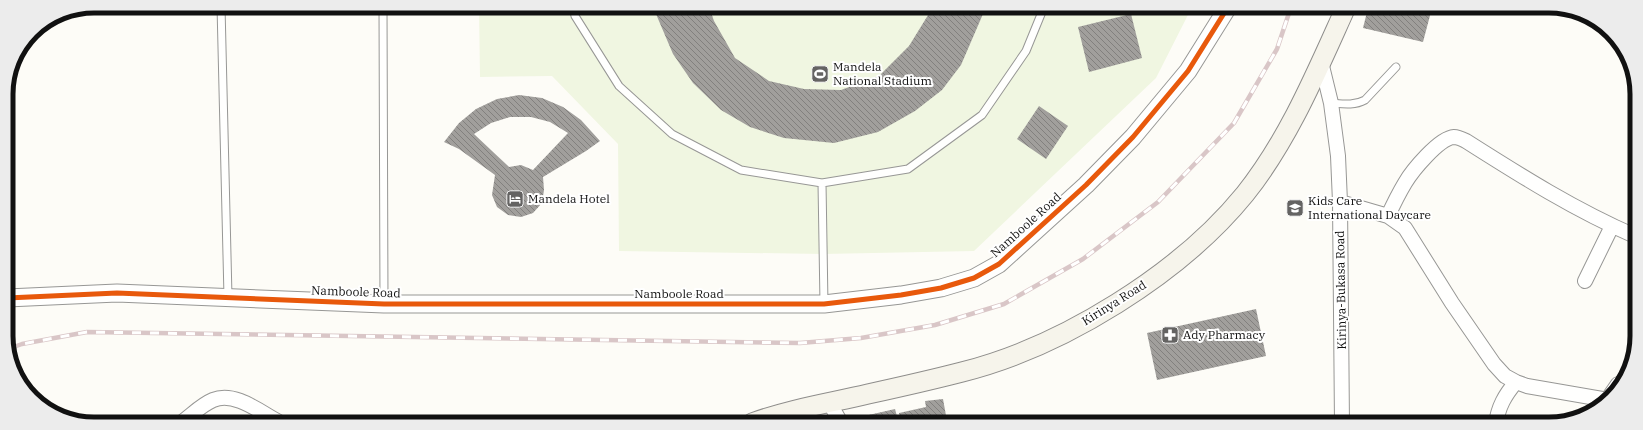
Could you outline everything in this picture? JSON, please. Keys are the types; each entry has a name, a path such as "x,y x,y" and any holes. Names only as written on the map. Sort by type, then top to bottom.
{"main road":[{"name":"Kirinya Road","path":"774,417 829,402 963,372 1005,360 1080,326 1160,274 1201,240 1246,193 1274,151 1299,107 1344,13"}],"street":[{"name":"Namboole Road","path":"13,298 117,293 384,304 824,304 901,295 941,288 974,278 999,264 1086,185 1133,137 1188,71 1224,13"},
{"name":"Kirinya-Bukasa Road","path":"1321,62 1331,103 1338,156 1340,202 1342,417"},
{"path":"1388,216 1405,182 1418,165 1440,144 1454,137 1466,141 1544,190 1630,234"},
{"path":"1340,202 1388,216 1405,228 1452,303 1494,364 1505,376 1527,386 1600,399"},
{"path":"1585,281 1612,226"},
{"path":"1497,417 1506,394 1516,382"},
{"path":"188,417 204,405 214,400 227,397 242,402 269,417"},
{"path":"829,402 838,417"}],"lane":[{"path":"220,13 228,297"},
{"path":"382,13 384,304"},
{"path":"575,13 619,86 672,134 742,170 822,184 908,169 982,115 1026,51 1042,13"},
{"path":"1331,103 1350,104 1359,103 1365,100 1396,67"},
{"path":"822,184 824,304"}],"green space":[{"path":"479,13 1189,13 1156,78 974,251 823,254 619,251 618,144 552,76 480,77"}],"building":[{"path":"656,13 711,13 714,21 735,58 769,81 804,89 841,90 879,76 909,46 929,13 983,13 961,65 942,90 915,111 878,132 834,143 784,138 750,127 721,110 693,83 673,54"},
{"path":"1367,13 1431,13 1423,42 1363,28"},
{"path":"1131,14 1142,58 1089,72 1078,27"},
{"path":"519,95 542,98 563,107 581,120 600,141 543,177 544,190 542,203 533,213 521,217 508,215 497,207 492,195 495,175 459,149 444,142 459,123 476,109 497,99","holes":["510,117 531,117 550,122 568,133 533,170 521,165 509,167 474,134 491,123"]},
{"path":"1039,106 1068,126 1046,159 1017,139"},
{"path":"1256,309 1266,356 1157,380 1147,333"},
{"path":"943,399 946,417 900,417 899,413 926,407 925,401"},
{"path":"895,409 897,417 860,417"}],"railway":[{"path":"14,347 87,332 800,343 861,338 935,325 1004,304 1083,259 1158,202 1234,123 1277,49 1289,13"}],"cycle path":[{"path":"13,298 117,293 384,304 824,304 901,295 941,288 974,278 999,264 1086,185 1133,137 1188,71 1224,13"}],"place":[{"name":"Mandela National Stadium","path":"820,74"},
{"name":"Mandela Hotel","path":"515,199"},
{"name":"Kids Care International Daycare","path":"1295,208"},
{"name":"Ady Pharmacy","path":"1170,335"}]}
